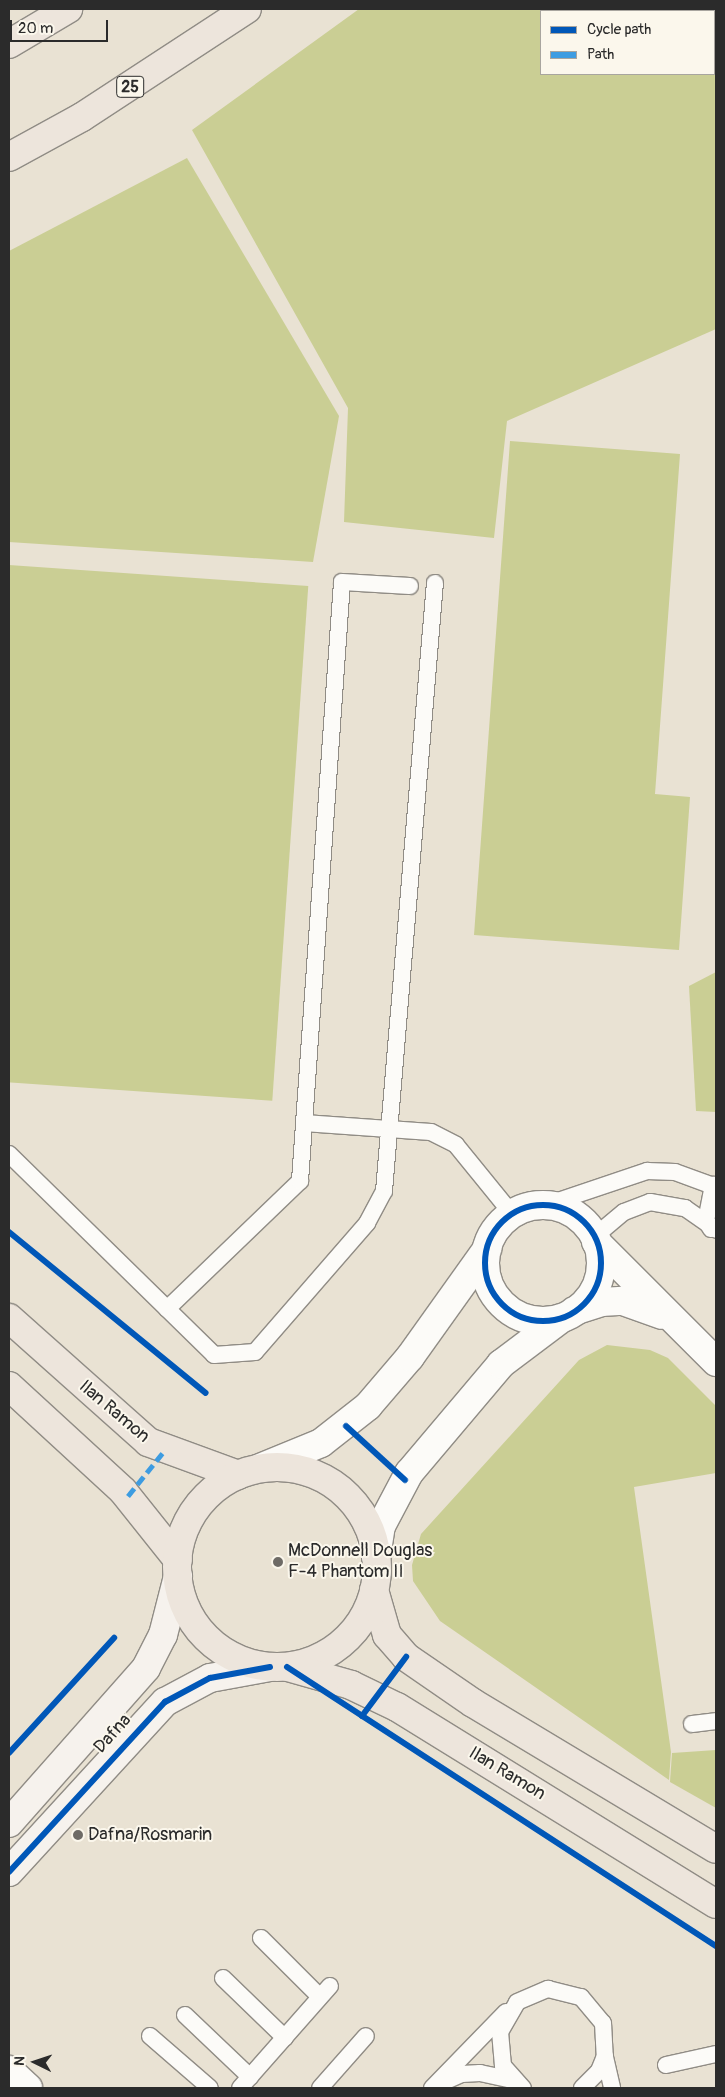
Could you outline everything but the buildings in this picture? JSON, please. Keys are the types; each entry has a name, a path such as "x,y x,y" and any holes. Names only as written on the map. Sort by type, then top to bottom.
{"main road":[{"path":"9,44 68,9"},
{"name":"25","path":"9,157 90,112 246,9"},
{"name":"Ilan Ramon","path":"9,1318 148,1442 249,1472 305,1470 338,1487 363,1515 376,1558"},
{"path":"9,1386 123,1491 178,1568"},
{"path":"178,1568 191,1515 212,1492 249,1472"},
{"path":"279,1667 316,1659 343,1642 362,1619 374,1590 376,1558"},
{"name":"Ilan Ramon","path":"178,1568 186,1606 208,1638 240,1660 279,1667 351,1685 397,1707 716,1904"},
{"path":"374,1590 387,1635 406,1657 473,1704 716,1848"}],"street":[{"path":"249,1472 321,1443 368,1406 430,1331 487,1249 493,1232 512,1214 546,1205 572,1213 673,1322 716,1362"},
{"path":"376,1558 381,1526 409,1473 501,1364 569,1314 596,1284 600,1257 595,1240"},
{"path":"487,1249 490,1286 505,1307 538,1320 569,1314 601,1302 623,1301 645,1306 673,1322"},
{"name":"Dafna","path":"9,1823 146,1668 165,1630 178,1568"},
{"name":"Dafna","path":"9,1872 165,1702 210,1678 279,1667"},
{"path":"9,2070 28,2088"}],"lane":[{"path":"167,1309 300,1181 342,582 410,586"},
{"path":"9,1154 214,1355 255,1352 368,1223 384,1191 436,583"},
{"path":"304,1123 431,1132 456,1145 512,1214"},
{"path":"546,1205 647,1171 675,1172 714,1186 711,1225 716,1236"},
{"path":"595,1240 624,1212 650,1202 674,1204 711,1225"},
{"path":"692,1724 716,1721"},
{"path":"185,2015 245,2082 325,1992 261,1938"},
{"path":"223,1978 284,2038"},
{"path":"432,2088 470,2044 517,2002 548,1989 581,1997 603,2023 605,2056 612,2088"},
{"path":"517,2002 506,2015 499,2049 518,2084"},
{"path":"150,2036 210,2088"},
{"path":"320,2088 366,2036"},
{"path":"666,2065 716,2054"},
{"path":"582,2088 599,2071 605,2056"},
{"path":"432,2088 462,2074 496,2073 518,2084"}],"green space":[{"path":"359,9 716,9 716,329 507,421 494,538 344,522 348,408 192,130"},
{"path":"187,158 339,416 313,562 9,542 9,251"},
{"path":"510,441 680,454 655,794 690,797 679,950 474,935"},
{"path":"9,565 308,586 272,1101 9,1082"},
{"path":"716,972 716,1112 696,1111 689,986"},
{"path":"607,1345 650,1350 668,1358 716,1406 716,1473 634,1487 671,1752 669,1780 440,1621 413,1581 412,1565 421,1534 579,1360"},
{"path":"716,1750 716,1808 670,1782 672,1753"}],"marked path":[{"path":"128,1496 165,1450"}],"cycle path":[{"path":"543,1205 565,1210 584,1222 596,1241 601,1263 596,1285 584,1304 565,1316 543,1321 521,1316 502,1304 490,1285 485,1263 490,1241 502,1222 521,1210 543,1205"},
{"path":"9,1232 206,1393"},
{"path":"346,1426 405,1480"},
{"path":"9,1753 114,1638"},
{"path":"362,1716 406,1657"},
{"path":"9,1872 165,1702 210,1678 270,1667"},
{"path":"287,1667 716,1946"}],"place":[{"name":"McDonnell Douglas F-4 Phantom II","path":"278,1562"},
{"name":"Dafna/Rosmarin","path":"78,1835"}]}
